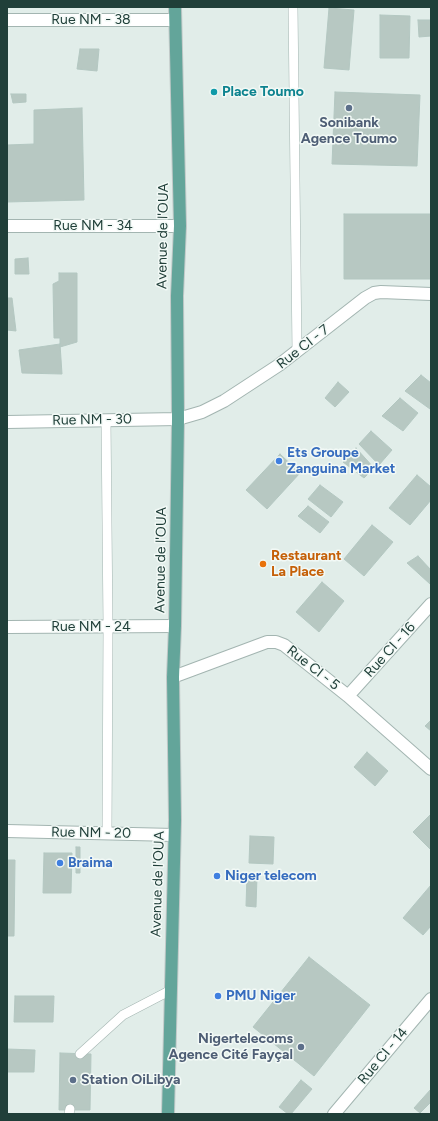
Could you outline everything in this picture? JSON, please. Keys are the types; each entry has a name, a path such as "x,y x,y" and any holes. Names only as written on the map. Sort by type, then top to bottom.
{"main road":[{"name":"Avenue de l'OUA","path":"168,1114 175,820 173,677 178,419 177,296 180,226 175,7"}],"street":[{"name":"Rue NM - 38","path":"7,20 175,20"},
{"name":"Rue NM - 34","path":"7,226 180,226"},
{"name":"Rue CI - 7","path":"178,419 202,412 252,384 297,352 365,298 374,293 431,294"},
{"name":"Rue NM - 30","path":"7,422 178,419"},
{"name":"Rue CI - 16","path":"348,696 431,604"},
{"name":"Rue NM - 24","path":"7,627 175,626"},
{"name":"Rue CI - 5","path":"173,677 266,642 276,642 284,645 348,696 431,769"},
{"name":"Rue NM - 20","path":"7,831 174,835"},
{"name":"Rue CI - 14","path":"334,1114 431,999"}],"lane":[{"path":"293,7 297,352"},
{"path":"106,420 108,626 107,834"},
{"path":"80,1054 123,1014 170,990"}],"building":[{"path":"329,8 354,10 349,70 324,68"},
{"path":"380,15 410,16 409,58 380,58"},
{"path":"418,20 431,20 431,36 419,37"},
{"path":"80,49 99,49 97,71 77,69"},
{"path":"335,92 420,95 417,166 332,164"},
{"path":"11,94 26,94 26,102 13,103"},
{"path":"82,108 84,200 7,202 7,145 34,144 34,110"},
{"path":"344,214 431,214 431,279 344,279"},
{"path":"28,258 29,274 15,274 15,259"},
{"path":"59,273 77,273 77,342 60,347 60,338 54,338 53,284 59,281"},
{"path":"7,298 12,298 16,331 7,330"},
{"path":"60,344 62,374 22,373 19,350"},
{"path":"421,375 431,383 430,409 405,391"},
{"path":"338,382 349,392 335,407 325,398"},
{"path":"400,398 418,413 403,431 382,416"},
{"path":"371,431 392,450 379,465 359,444"},
{"path":"356,448 374,468 364,478 343,462"},
{"path":"280,454 300,473 267,509 246,490"},
{"path":"417,475 431,487 431,500 410,525 389,508"},
{"path":"320,485 343,502 331,517 308,499"},
{"path":"308,506 329,522 320,533 298,516"},
{"path":"372,525 393,542 364,576 344,559"},
{"path":"418,556 431,570 430,584 407,563"},
{"path":"322,582 344,601 319,632 296,612"},
{"path":"431,720 431,731 425,726"},
{"path":"367,752 388,771 375,786 354,767"},
{"path":"431,814 431,850 413,832"},
{"path":"250,836 274,837 273,864 249,863"},
{"path":"76,847 80,847 80,873 76,873"},
{"path":"44,853 72,853 71,893 43,893"},
{"path":"7,860 15,860 14,936 7,936"},
{"path":"247,876 257,876 256,907 246,906"},
{"path":"431,885 431,926 423,935 403,918"},
{"path":"309,957 370,1005 314,1076 253,1027"},
{"path":"15,996 54,996 53,1022 14,1022"},
{"path":"7,1049 35,1050 34,1072 7,1072"},
{"path":"60,1053 91,1054 90,1110 59,1110"},
{"path":"301,1080 312,1089 291,1114 288,1114 279,1107"},
{"path":"431,1089 431,1102 420,1113 414,1108"}],"place":[{"name":"Place Toumo","path":"214,92"},
{"name":"Sonibank Agence Toumo","path":"349,108"},
{"name":"Ets Groupe Zanguina Market","path":"279,461"},
{"name":"Restaurant La Place","path":"263,564"},
{"name":"Braima","path":"60,863"},
{"name":"Niger telecom","path":"217,876"},
{"name":"PMU Niger","path":"218,996"},
{"name":"Nigertelecoms Agence Cité Fayçal","path":"301,1047"},
{"name":"Station OiLibya","path":"73,1080"}]}
